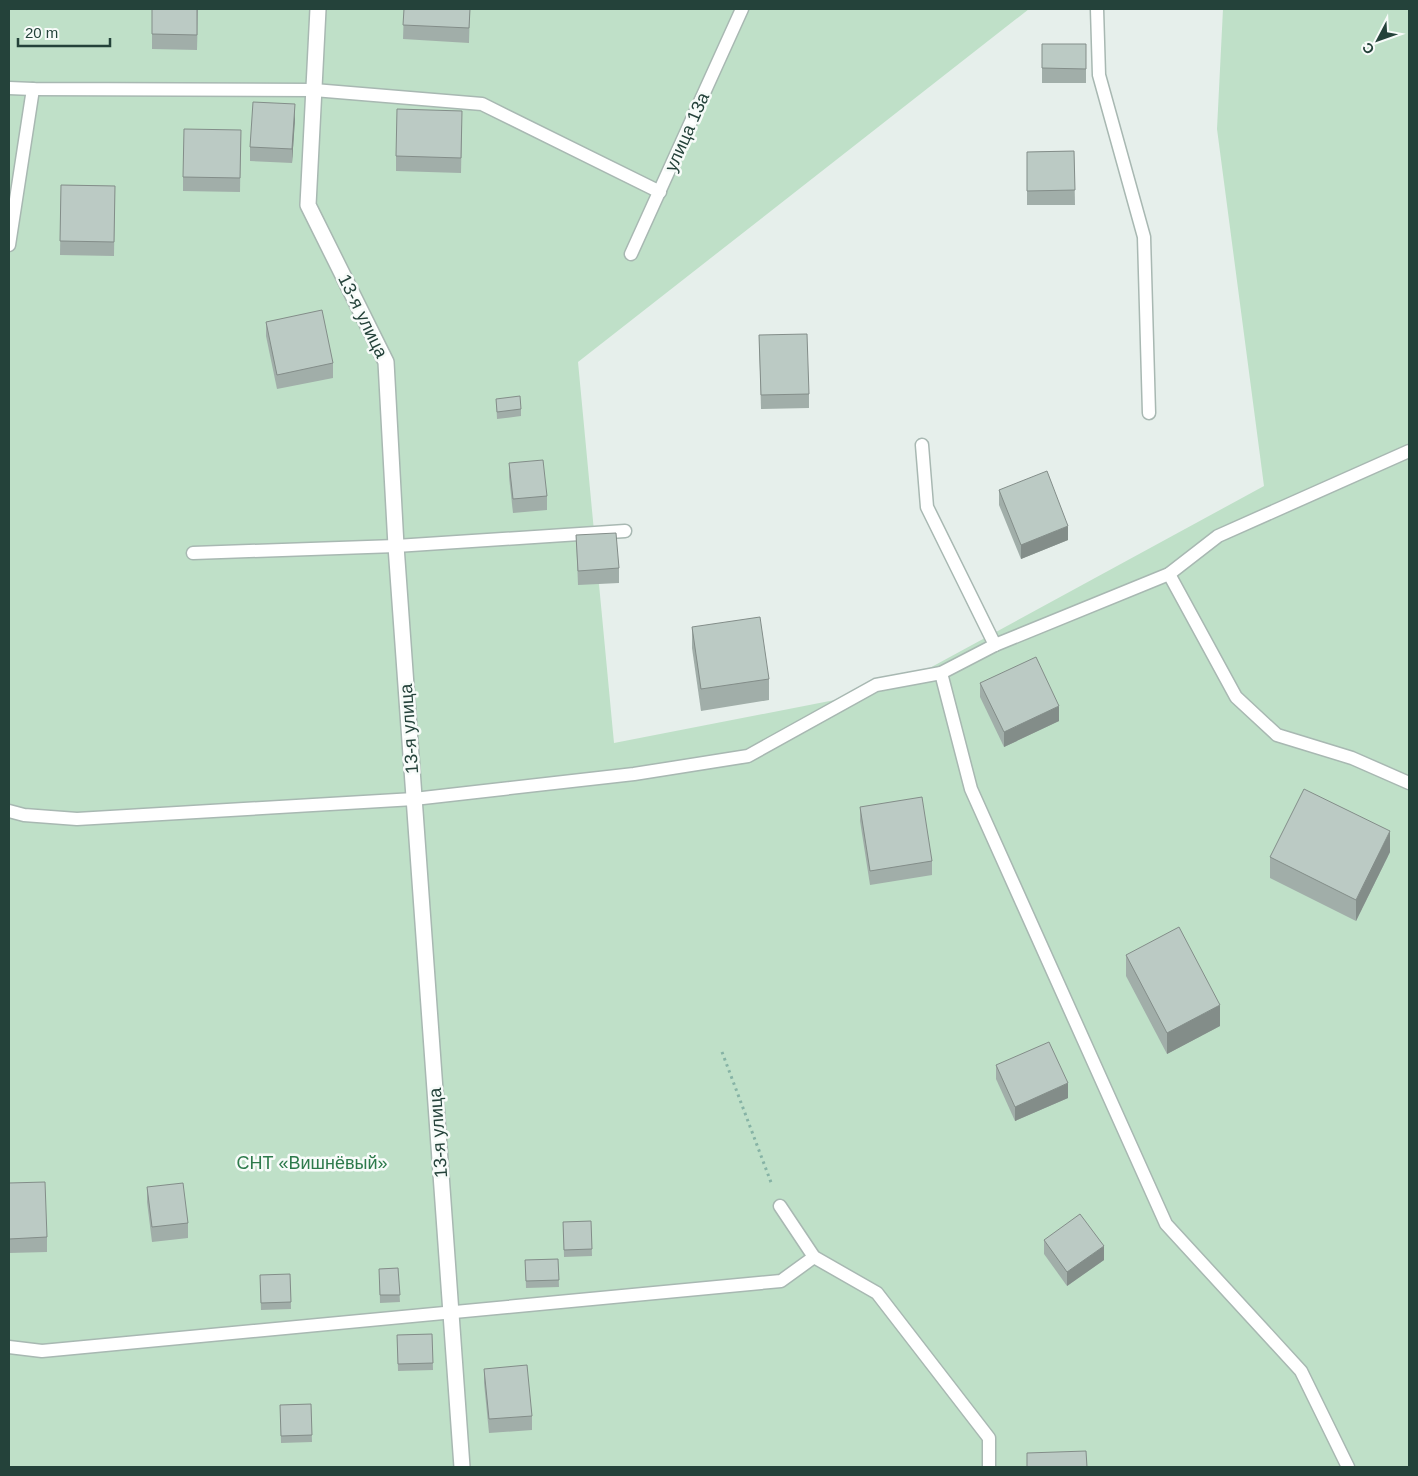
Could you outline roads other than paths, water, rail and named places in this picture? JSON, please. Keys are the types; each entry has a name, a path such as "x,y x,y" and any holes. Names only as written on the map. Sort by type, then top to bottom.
{"street":[{"name":"13-я улица","path":"318,9 308,205 386,362 396,546 462,1467"}],"lane":[{"name":"улица 13а","path":"631,254 742,9"},
{"path":"1097,9 1099,76 1144,236 1149,413"},
{"path":"9,88 314,90 482,104 660,192"},
{"path":"9,245 34,89"},
{"path":"922,445 927,507 995,645"},
{"path":"9,811 24,815 77,819 414,799 634,774 748,756 876,685 941,672 995,645 1169,574 1218,536 1409,451"},
{"path":"193,553 396,546 625,531"},
{"path":"1169,574 1236,697 1277,735 1352,758 1409,783"},
{"path":"941,672 972,789 1166,1224 1301,1371 1348,1467"},
{"path":"780,1206 814,1257 877,1293 989,1438 989,1467"},
{"path":"9,1347 42,1351 781,1281 814,1257"}],"park label":[{"name":"СНТ «Вишнёвый»","path":"312,1163"}]}
